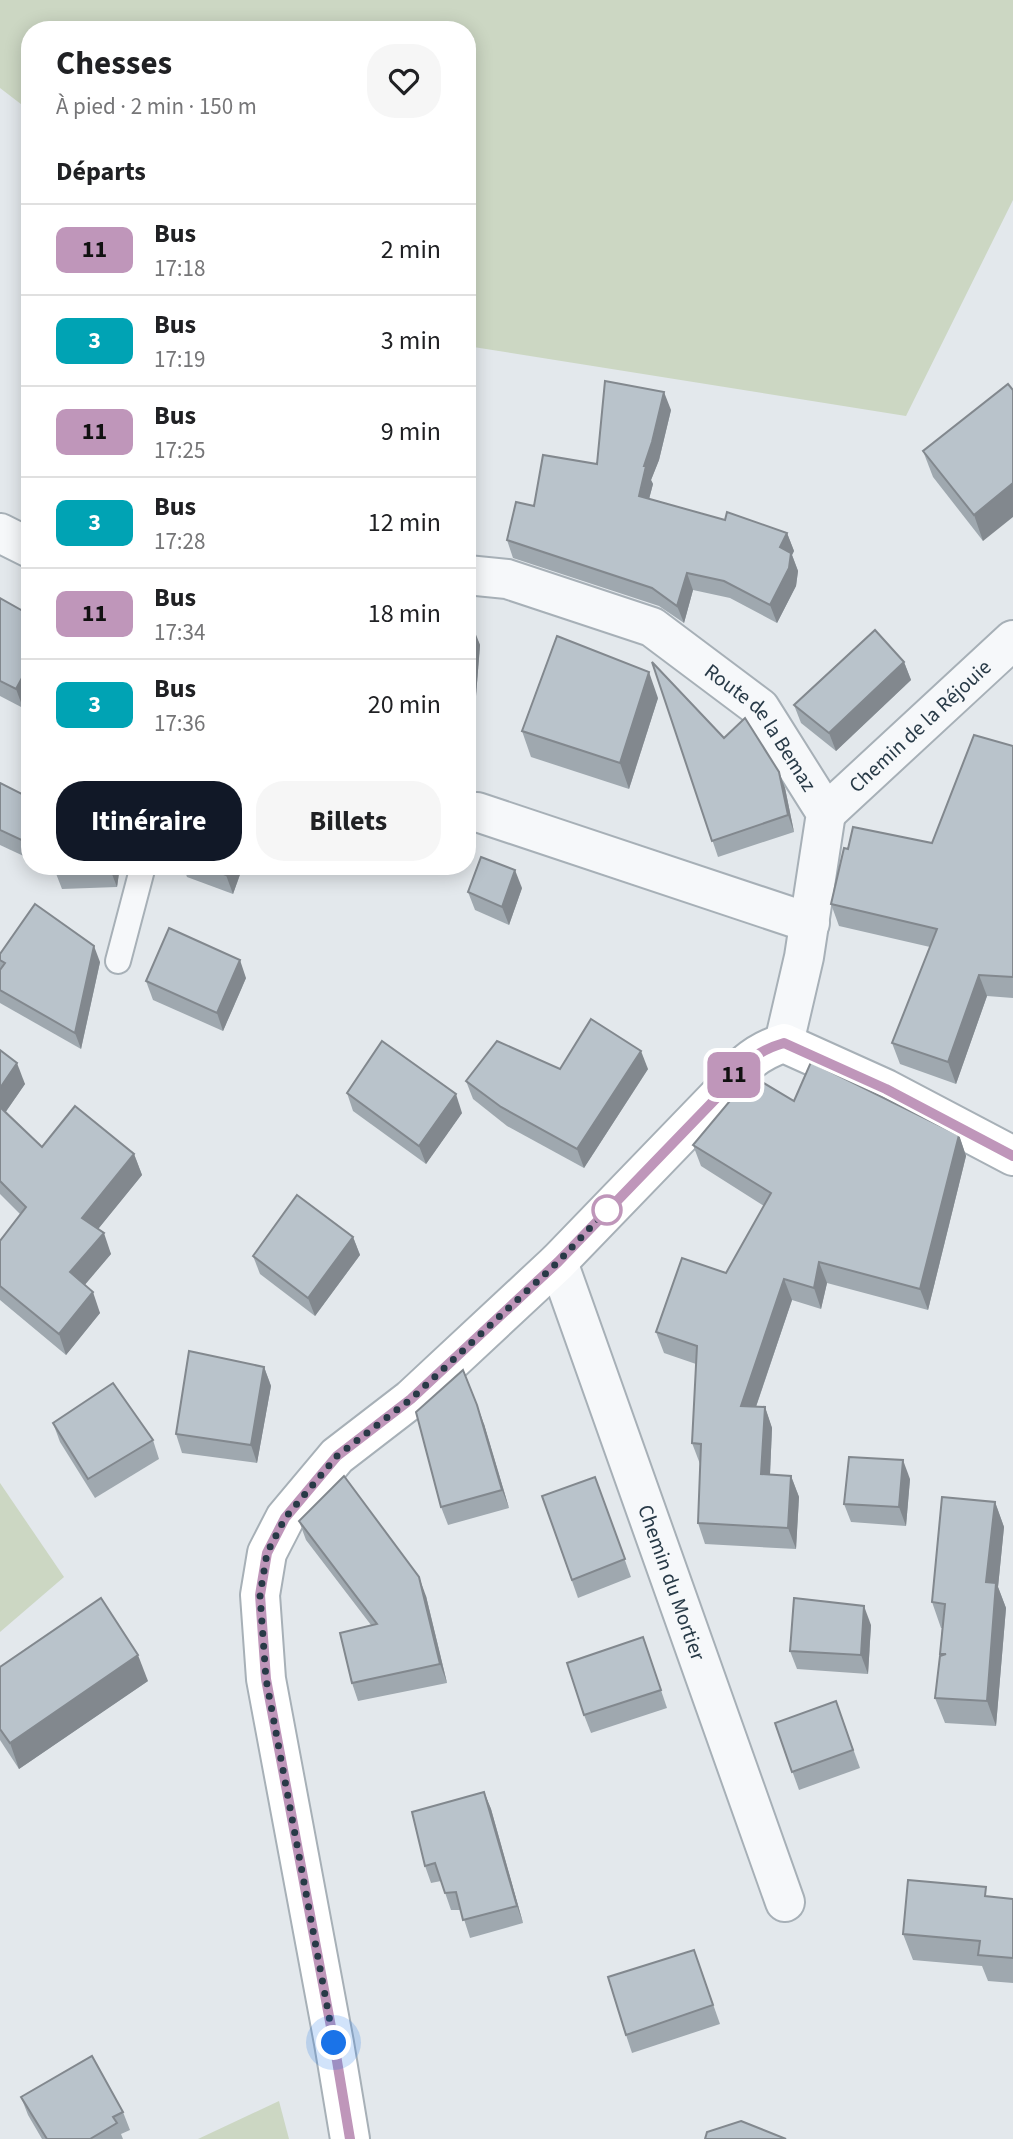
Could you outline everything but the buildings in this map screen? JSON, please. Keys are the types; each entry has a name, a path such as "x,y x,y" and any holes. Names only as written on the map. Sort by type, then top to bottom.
{"main road":[{"path":"350,2139 266,1679 260,1595 267,1553 285,1518 337,1456 411,1399 558,1262 727,1087 737,1071 767,1048 784,1043 886,1089 1013,1156"}],"street":[{"path":"0,533 21,544"},
{"name":"Route de la Bemaz","path":"476,576 507,579 652,627 760,708 826,813 810,923 784,1043"},
{"name":"Chemin de la Réjouie","path":"826,813 1013,640"},
{"path":"477,812 810,923"},
{"name":"Chemin du Mortier","path":"558,1262 785,1902"}],"lane":[{"path":"118,961 141,875"}],"green space":[{"path":"0,0 1013,0 1013,200 906,416 476,347 476,21 21,21 21,104 0,88"},
{"path":"0,1483 64,1577 0,1632"},
{"path":"279,2101 289,2139 198,2139"}],"bus line":[{"name":"11","path":"350,2139 266,1679 260,1595 267,1553 285,1518 337,1456 411,1399 558,1262 727,1087 737,1071 767,1048 784,1043 886,1089 1013,1156"}],"route":[{"path":"334,2043 266,1679 260,1595 267,1553 285,1518 337,1456 411,1399 558,1262 607,1210"}]}
